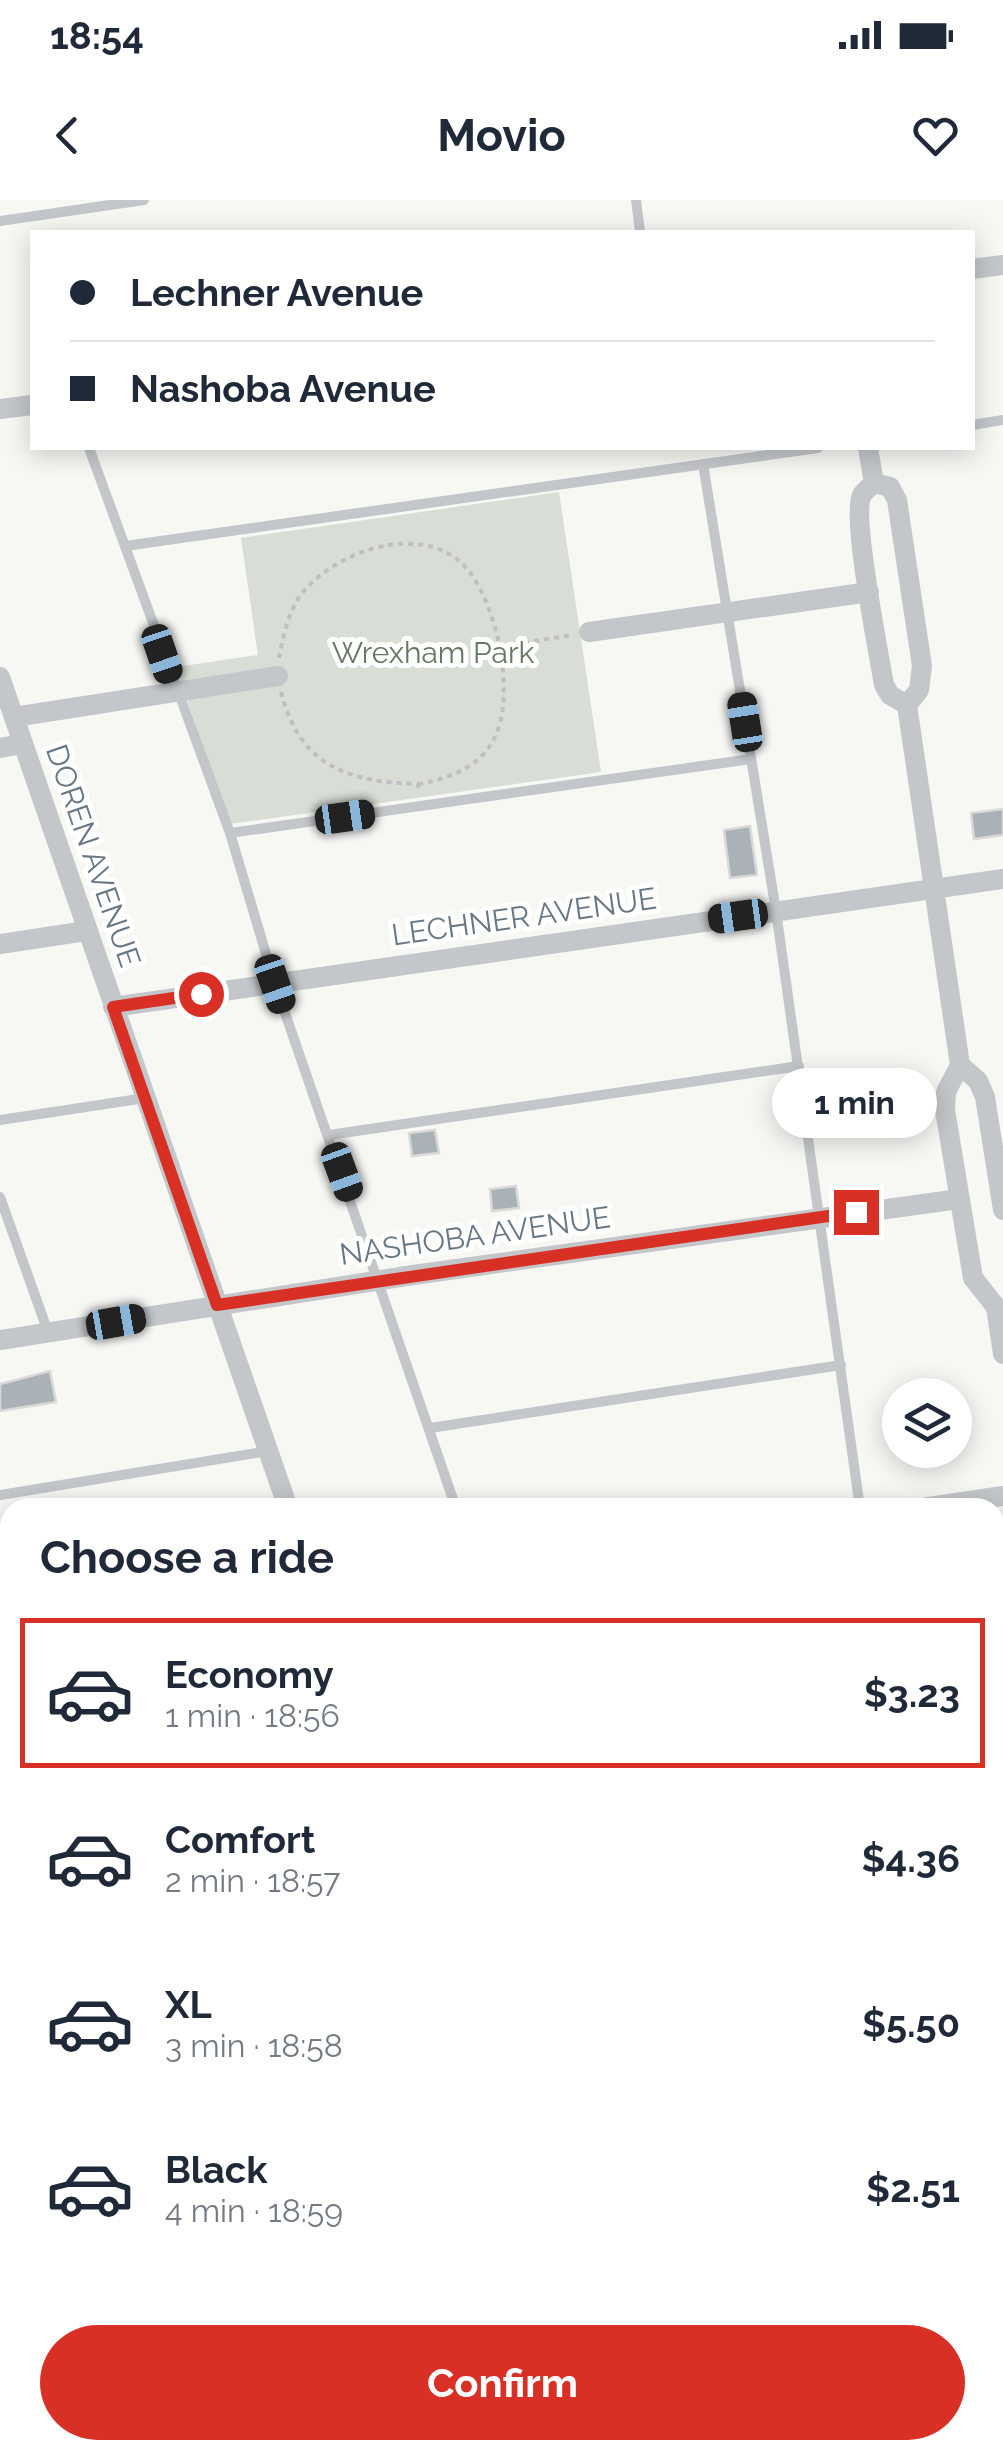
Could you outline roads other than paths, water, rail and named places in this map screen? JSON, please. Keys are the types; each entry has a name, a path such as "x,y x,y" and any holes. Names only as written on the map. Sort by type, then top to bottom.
{"street":[{"path":"975,269 1003,265"},
{"path":"0,407 30,405"},
{"path":"868,450 874,484"},
{"path":"874,484 862,495 859,511 869,592 884,685 890,695 906,704"},
{"path":"874,484 890,487 898,500 922,666 919,690 906,704"},
{"path":"589,632 869,592"},
{"name":"DOREN AVENUE","path":"0,676 284,1498"},
{"path":"14,717 174,689 278,676"},
{"path":"906,704 960,1066 946,1092 945,1110 973,1278 1001,1303 1003,1354"},
{"path":"0,748 22,744"},
{"name":"LECHNER AVENUE","path":"113,1007 1003,878"},
{"path":"0,944 86,931"},
{"path":"960,1066 978,1081 985,1097 1003,1210"},
{"name":"NASHOBA AVENUE","path":"0,1340 380,1280 959,1199"}],"lane":[{"path":"0,221 144,200"},
{"path":"636,200 640,230"},
{"path":"975,425 1003,420"},
{"path":"91,450 174,689 230,833 275,984 453,1498"},
{"path":"126,546 804,450"},
{"path":"703,464 822,1216 859,1498"},
{"path":"230,833 751,759"},
{"path":"329,1136 799,1066"},
{"path":"0,1120 145,1098"},
{"path":"0,1197 48,1333"},
{"path":"430,1428 841,1365"},
{"path":"0,1495 268,1451"}],"park label":[{"name":"Wrexham Park","path":"433,653"}]}
